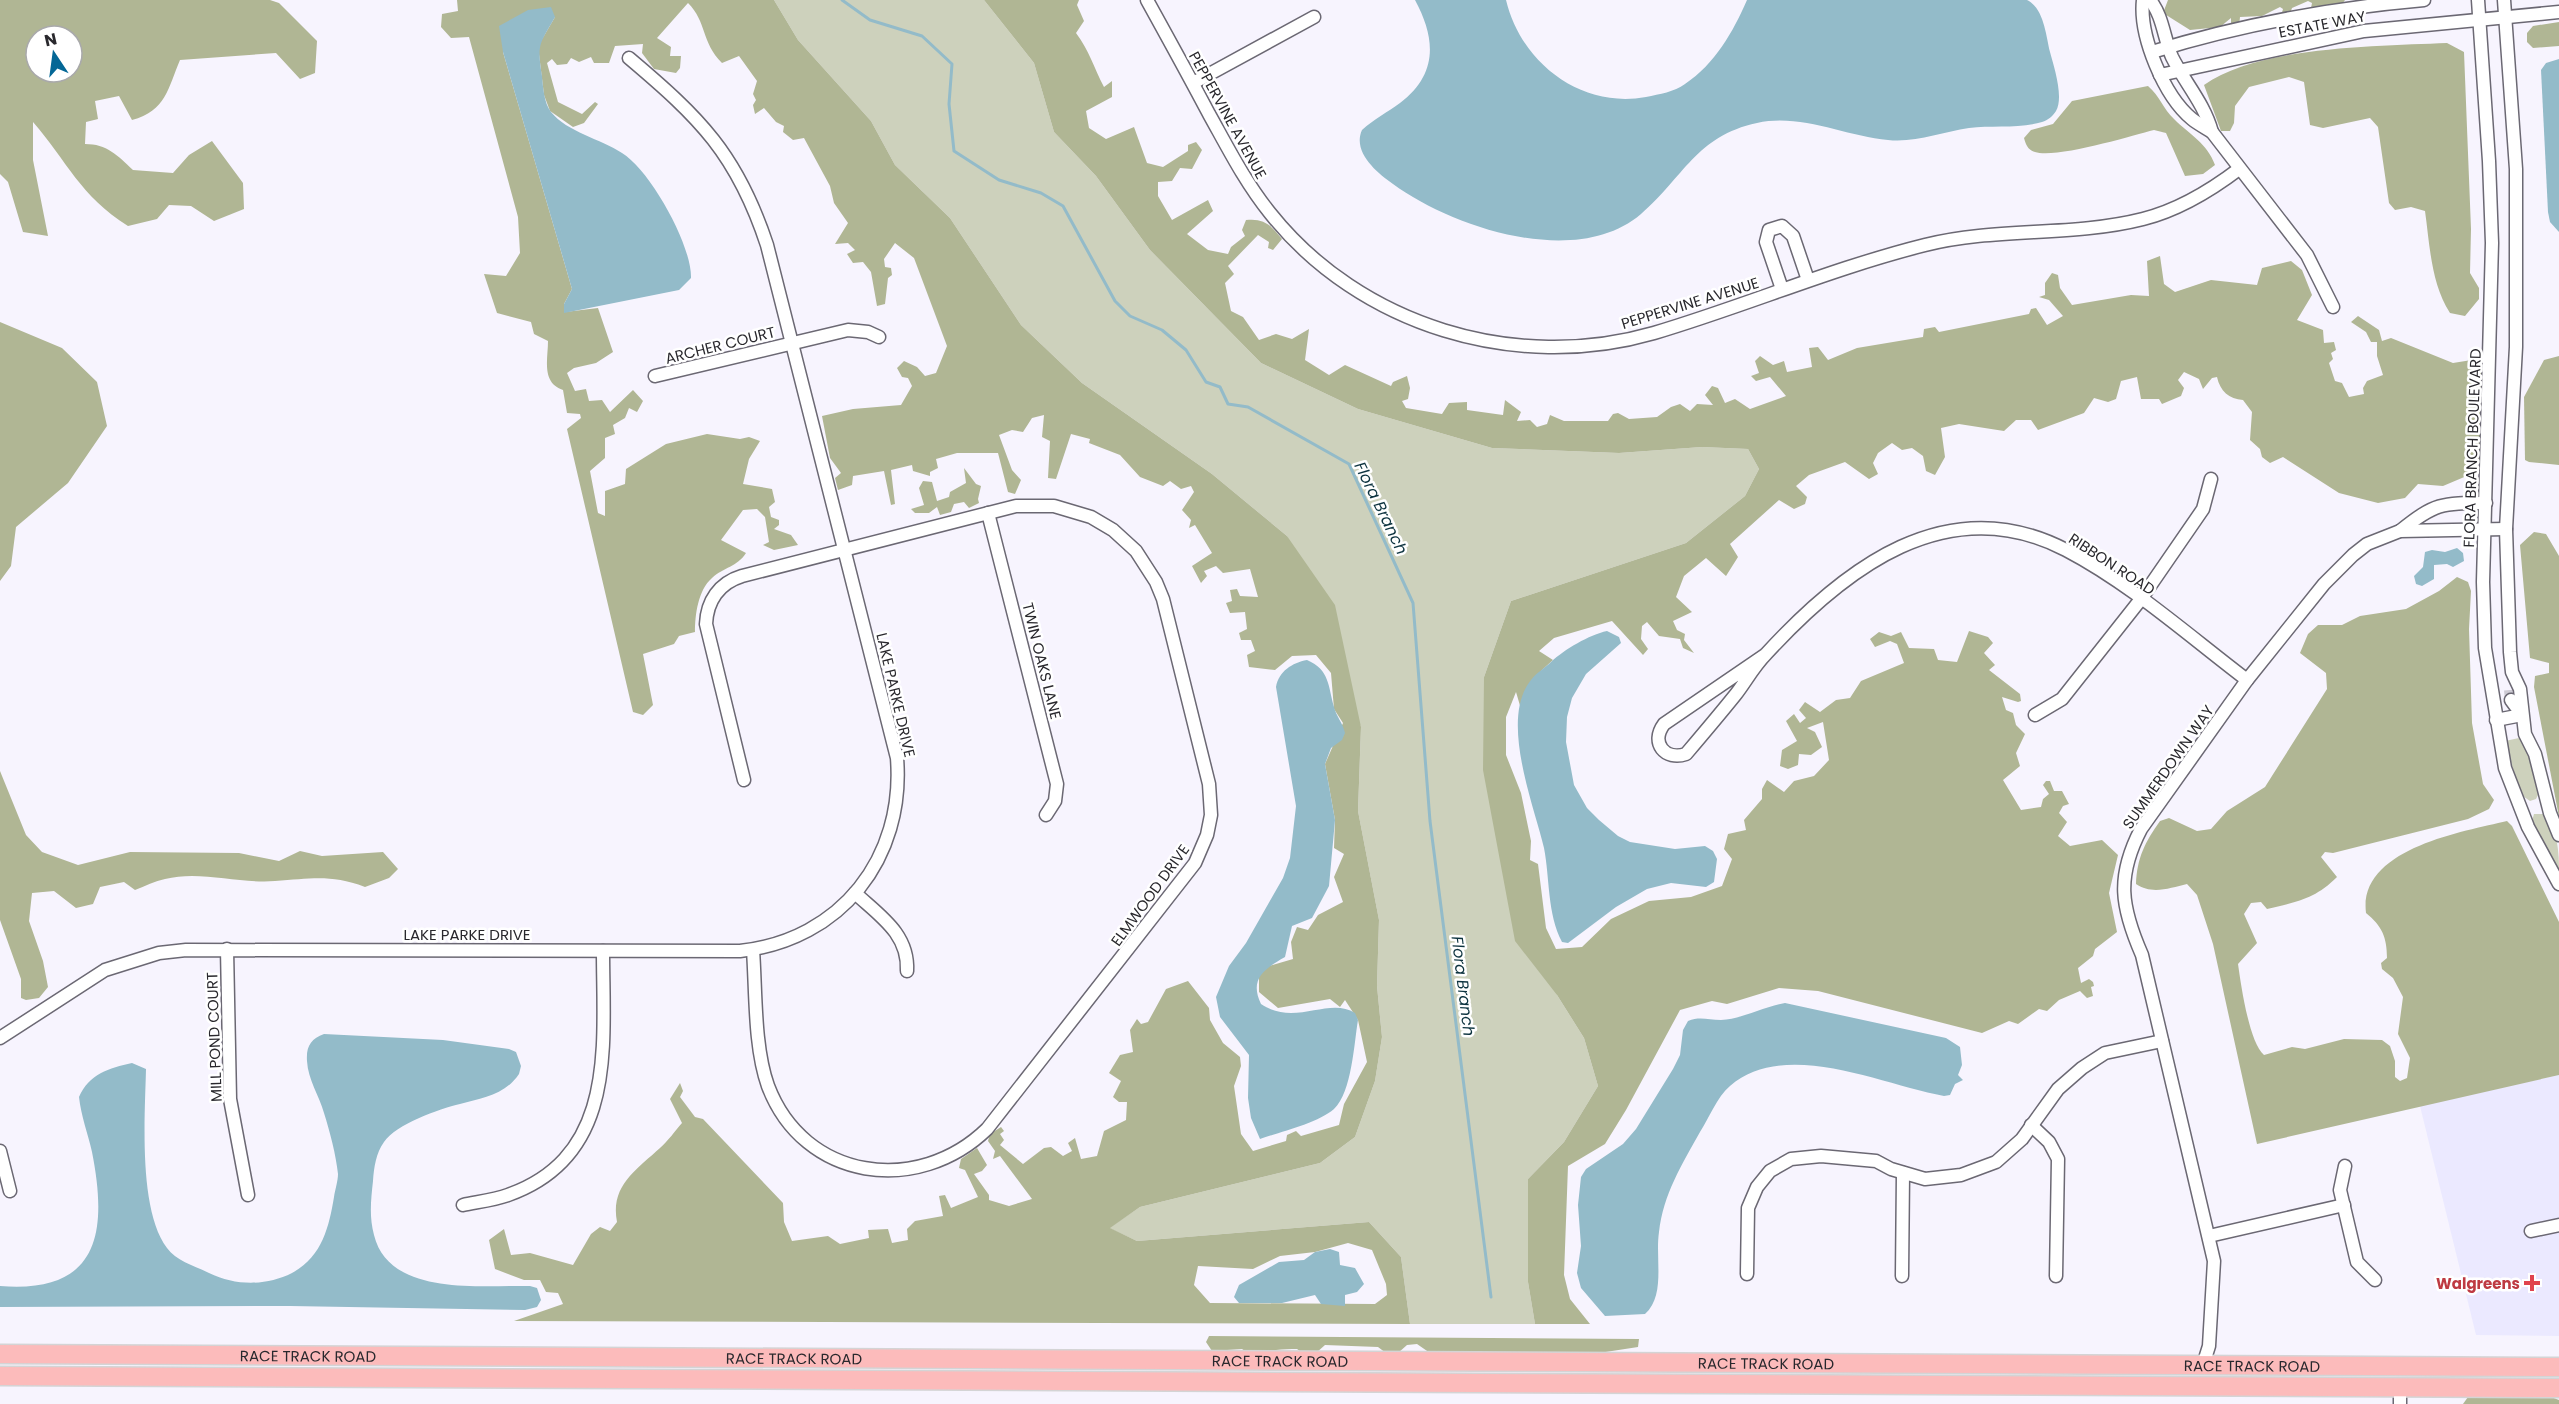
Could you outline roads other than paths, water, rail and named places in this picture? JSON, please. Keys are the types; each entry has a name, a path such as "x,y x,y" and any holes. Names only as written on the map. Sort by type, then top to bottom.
{"main road":[{"name":"RACE TRACK ROAD","path":"0,1354 2559,1367"},
{"path":"961,1381 985,1359"},
{"path":"1138,1381 1139,1360"},
{"path":"1208,1382 1210,1360"},
{"path":"1918,1363 1918,1385"},
{"path":"2400,1366 2400,1396"},
{"name":"RACE TRACK ROAD","path":"0,1376 1918,1385 2400,1396 2559,1389"}],"street":[{"name":"PEPPERVINE AVENUE","path":"1147,0 1251,188 1292,237 1349,285 1394,311 1454,334 1510,345 1542,347 1592,345 1655,333 1808,280 1926,245 1964,237 2117,225 2146,219 2195,199 2239,169"},
{"path":"2143,0 2142,16 2160,75 2191,119 2212,132"},
{"path":"2150,0 2157,8 2170,52 2201,102 2212,132 2307,255 2333,307"},
{"name":"ESTATE WAY","path":"2154,57 2317,13 2424,0"},
{"name":"FLORA BRANCH BOULEVARD","path":"2478,0 2492,243 2483,619 2496,720 2514,795 2528,827 2559,884"},
{"path":"2504,0 2516,169 2516,347 2506,529 2511,695 2522,715"},
{"name":"ESTATE WAY","path":"2160,75 2353,33 2559,12"},
{"path":"1192,83 1314,17"},
{"name":"LAKE PARKE DRIVE","path":"0,1038 105,970 159,954 227,949 753,950 801,934 832,915 869,876 885,845 895,811 898,776 894,741 767,245 742,182 709,132 686,107 628,58"},
{"path":"1782,289 1766,242 1769,230 1774,227 1782,226 1793,236 1808,280"},
{"name":"ARCHER COURT","path":"655,376 848,330 868,332 879,337"},
{"path":"2035,715 2053,707 2062,699 2141,599 2203,509 2208,499 2211,479"},
{"path":"2400,531 2428,509 2439,505 2486,503"},
{"name":"ELMWOOD DRIVE","path":"744,780 707,632 710,603 717,591 735,578 988,513 1035,505 1079,512 1113,530 1136,551 1147,566 1163,599 1209,784 1211,814 1200,854 1167,902 987,1129 964,1148 944,1159 917,1168 880,1170 844,1163 814,1147 789,1124 773,1098 764,1070 753,950"},
{"name":"TWIN OAKS LANE","path":"988,513 1057,784 1055,801 1046,815"},
{"name":"SUMMERDOWN WAY","path":"2203,1365 2209,1346 2214,1261 2142,955 2125,913 2124,869 2141,829 2247,680 2335,571 2367,544 2400,531 2506,529"},
{"name":"RIBBON ROAD","path":"1765,655 1664,724 1658,736 1658,745 1664,752 1678,757 1686,754 1765,655 1841,581 1907,542 1950,531 1997,530 2043,540 2082,560 2141,599 2247,680"},
{"path":"2512,672 2520,688 2526,734 2535,754 2550,813 2559,836"},
{"path":"2496,720 2522,715"},
{"path":"855,893 896,930 907,954 907,971"},
{"name":"MILL POND COURT","path":"227,949 227,1066 230,1099 248,1195"},
{"path":"463,1204 506,1196 536,1181 563,1160 588,1125 595,1108 602,1074 603,951"},
{"path":"1747,1274 1748,1208 1756,1187 1770,1171 1791,1159 1821,1156 1876,1161 1903,1173 1925,1179 1961,1175 1996,1162 2022,1138 2058,1089 2097,1058 2105,1053 2162,1041"},
{"path":"2031,1125 2049,1142 2058,1159 2056,1276"},
{"path":"0,1151 10,1191"},
{"path":"2345,1166 2340,1190 2357,1263 2374,1280"},
{"path":"1902,1276 1903,1173"},
{"path":"2209,1236 2344,1204"},
{"path":"2531,1231 2559,1225"}],"waterway":[{"name":"Flora Branch","path":"842,0 870,20 922,36 952,64 949,104 954,151 999,180 1041,193 1063,206 1115,301 1130,316 1162,330 1186,350 1206,382 1220,387 1228,404 1248,407 1349,464 1413,603 1430,821 1491,1297"}],"tunnel":[{"path":"2510,690 2511,700"}],"place":[{"name":"Walgreens","path":"2532,1283"}]}
